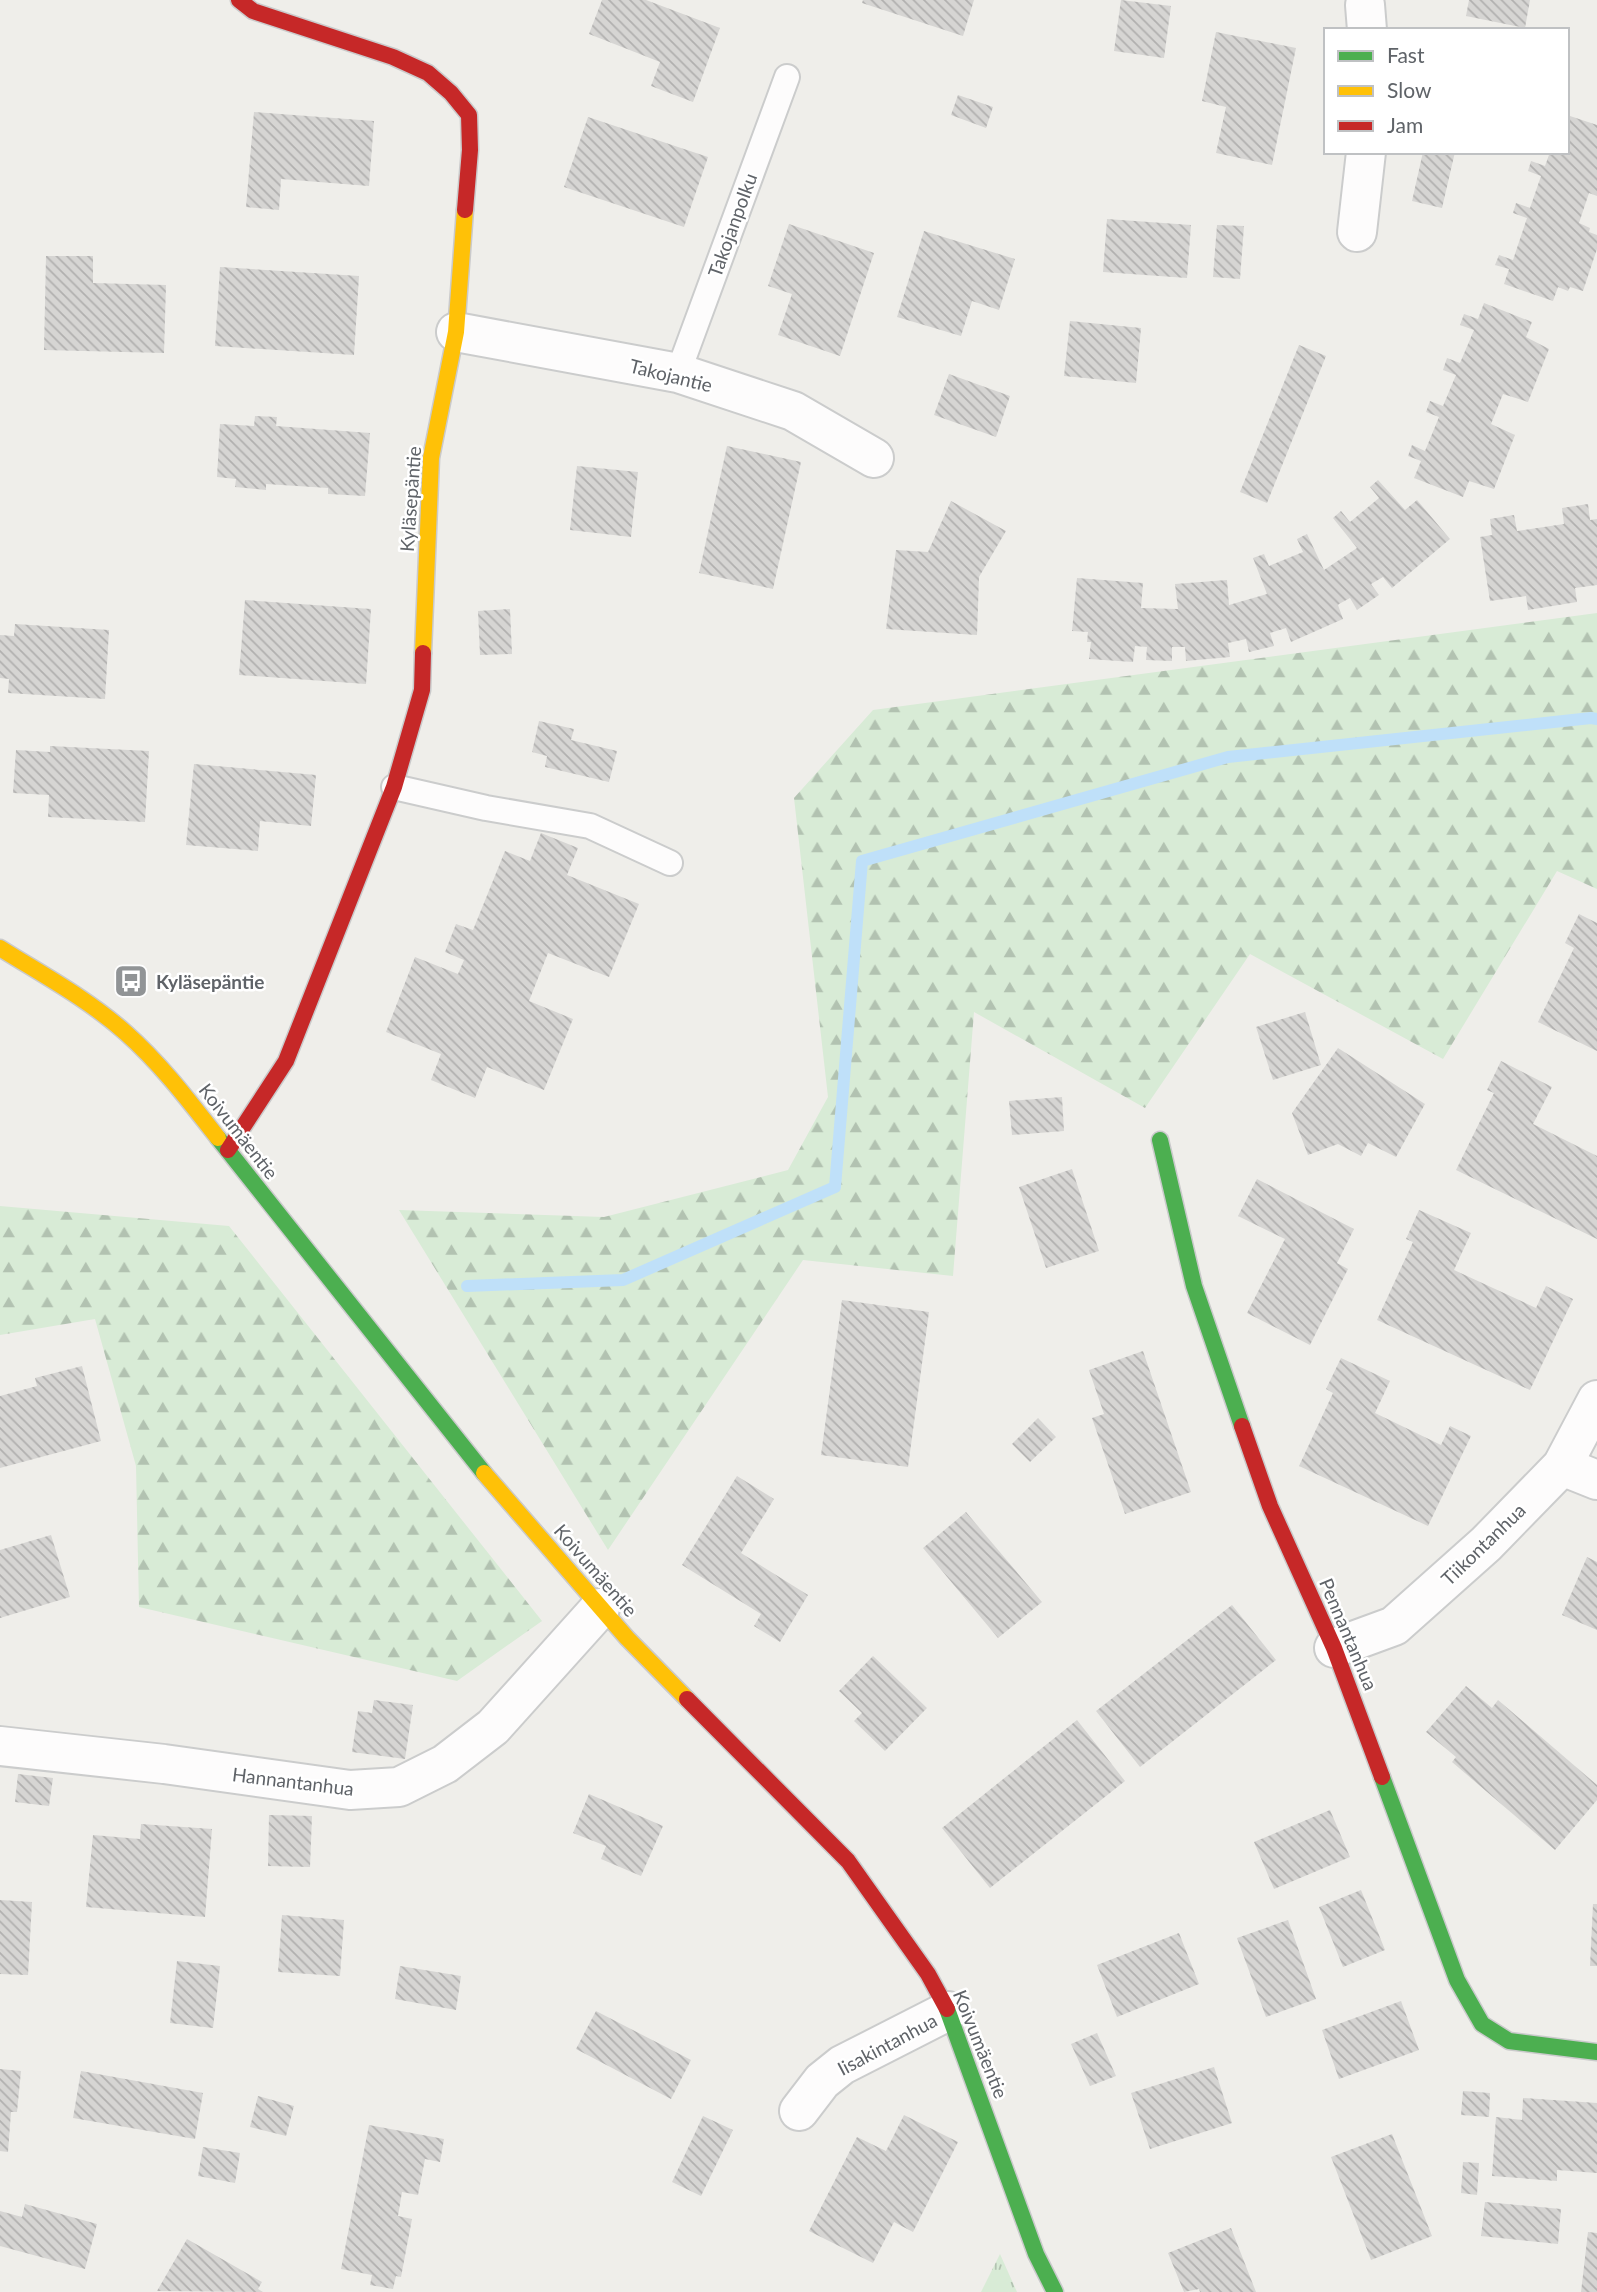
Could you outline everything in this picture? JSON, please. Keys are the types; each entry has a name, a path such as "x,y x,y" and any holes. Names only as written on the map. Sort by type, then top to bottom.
{"street":[{"name":"Kyläsepäntie","path":"228,1150 286,1061 394,787 422,690 431,458 456,332 470,150 469,115 451,93 428,73 393,57 253,11 239,0"},
{"path":"1357,232 1366,154"},
{"name":"Takojantie","path":"456,332 678,373 793,411 874,458"},
{"name":"Koivumäentie","path":"0,948 82,999 125,1032 167,1073 480,1469 600,1608 848,1861 928,1974 948,2011 1036,2254 1055,2292"},
{"name":"Pennantanhua","path":"1160,1140 1194,1286 1270,1507 1334,1648 1457,1980 1482,2024 1509,2041 1597,2052"},
{"name":"Tiikontanhua","path":"1334,1648 1394,1626 1486,1544 1562,1466 1597,1400"},
{"path":"1562,1466 1597,1480"},
{"name":"Hannantanhua","path":"0,1746 164,1764 350,1790 399,1787 445,1764 493,1727 600,1608"},
{"name":"Iisakintanhua","path":"799,2111 822,2081 842,2065 948,2011"}],"lane":[{"name":"Takojanpolku","path":"678,373 787,77"},
{"path":"394,787 486,808 590,826 670,863"}],"green space":[{"path":"1597,613 1597,889 1557,871 1443,1059 1250,954 1145,1108 974,1012 953,1276 803,1260 608,1550 399,1210 604,1217 788,1170 828,1097 794,798 873,710"},
{"path":"0,1206 229,1226 542,1621 457,1681 139,1607 136,1466 95,1319 0,1335"},
{"path":"1000,2254 1017,2292 981,2292"}],"building":[{"path":"602,0 646,0 720,28 693,102 651,86 660,62 589,34"},
{"path":"863,0 974,0 963,36 862,3"},
{"path":"1121,0 1171,6 1164,58 1114,51"},
{"path":"1469,0 1530,0 1525,28 1466,16"},
{"path":"1216,32 1296,48 1272,165 1216,153 1226,107 1202,101"},
{"path":"958,95 993,107 986,128 951,115"},
{"path":"254,112 374,121 369,186 281,179 279,210 246,207"},
{"path":"1569,116 1597,125 1597,196 1589,193 1579,223 1597,235 1597,249 1583,291 1570,287 1568,291 1558,287 1553,301 1504,284 1509,269 1495,265 1499,255 1513,260 1527,218 1513,213 1516,203 1530,208 1541,176 1528,171 1531,161 1545,166 1549,154 1569,154"},
{"path":"588,117 708,157 684,227 564,187"},
{"path":"1423,154 1455,154 1442,208 1412,201"},
{"path":"1107,219 1191,225 1187,278 1103,272"},
{"path":"789,224 874,253 840,356 778,335 792,294 768,286"},
{"path":"1217,225 1244,226 1240,279 1213,277"},
{"path":"924,231 1015,259 999,310 972,301 961,336 897,317"},
{"path":"46,256 93,256 93,283 166,285 164,353 44,350"},
{"path":"220,267 359,276 354,355 215,346"},
{"path":"1484,303 1532,322 1526,337 1549,349 1528,402 1503,394 1491,424 1515,435 1494,489 1469,481 1463,497 1414,478 1421,461 1408,456 1412,445 1425,451 1439,417 1426,412 1430,401 1443,406 1456,375 1443,370 1447,358 1460,363 1474,330 1460,325 1464,314 1478,319"},
{"path":"1070,321 1141,328 1136,383 1064,376"},
{"path":"1299,345 1326,356 1267,503 1240,492"},
{"path":"949,374 1010,396 996,437 934,415"},
{"path":"255,416 277,417 276,426 370,433 365,496 328,494 328,488 266,484 266,490 235,487 236,479 217,477 220,424 254,426"},
{"path":"727,446 801,462 773,589 699,573"},
{"path":"577,466 638,472 631,537 570,530"},
{"path":"1378,480 1405,510 1417,500 1450,539 1392,588 1383,577 1371,584 1379,595 1357,610 1350,598 1339,604 1343,619 1291,642 1286,628 1270,633 1274,646 1249,652 1246,639 1228,643 1230,657 1186,661 1185,647 1172,647 1172,661 1146,660 1147,647 1135,646 1133,662 1089,659 1091,642 1087,642 1088,632 1072,631 1077,578 1143,583 1141,608 1178,609 1175,584 1227,580 1229,605 1267,594 1253,558 1264,554 1269,566 1303,552 1297,539 1307,534 1324,570 1357,548 1333,518 1341,511 1350,522 1379,498 1370,487"},
{"path":"951,501 1006,531 979,577 977,635 886,629 896,550 928,552"},
{"path":"1588,504 1590,520 1597,519 1597,585 1575,588 1577,602 1528,610 1526,596 1490,601 1480,537 1492,535 1490,519 1514,515 1517,531 1564,524 1562,508"},
{"path":"245,600 371,609 366,684 239,675"},
{"path":"510,609 512,654 480,655 478,611"},
{"path":"15,624 109,630 105,699 8,693 9,679 0,678 0,635 14,636"},
{"path":"539,721 574,729 571,740 617,751 609,782 545,767 547,756 532,752"},
{"path":"50,746 149,751 145,822 48,817 49,795 13,793 16,750 50,752"},
{"path":"194,764 316,775 311,826 260,821 258,851 186,845"},
{"path":"541,833 578,848 567,875 639,904 609,977 548,953 529,1001 573,1019 544,1090 487,1067 475,1098 431,1080 441,1054 386,1032 415,957 458,974 464,960 445,952 456,924 473,930 505,851 530,861"},
{"path":"1579,914 1597,923 1597,1051 1538,1022 1574,948 1565,943"},
{"path":"1305,1012 1321,1065 1273,1080 1256,1027"},
{"path":"1338,1048 1425,1104 1396,1157 1368,1143 1361,1156 1338,1144 1308,1155 1292,1113"},
{"path":"1501,1061 1552,1087 1533,1124 1597,1156 1597,1239 1456,1170 1494,1093 1487,1090"},
{"path":"1062,1097 1064,1131 1012,1135 1009,1101"},
{"path":"1072,1169 1099,1251 1046,1268 1019,1187"},
{"path":"1257,1179 1354,1229 1337,1263 1348,1269 1310,1345 1247,1313 1285,1239 1238,1216"},
{"path":"1419,1210 1471,1233 1454,1270 1536,1308 1546,1286 1573,1299 1530,1390 1377,1320 1413,1242 1406,1239"},
{"path":"842,1300 929,1312 908,1467 821,1455"},
{"path":"1143,1351 1191,1492 1125,1514 1092,1418 1104,1414 1089,1370"},
{"path":"1341,1358 1390,1381 1375,1413 1441,1445 1450,1426 1471,1436 1428,1526 1299,1466 1333,1393 1326,1389"},
{"path":"82,1366 101,1441 0,1468 0,1396 37,1386 35,1378"},
{"path":"1038,1418 1056,1437 1030,1462 1012,1444"},
{"path":"737,1476 774,1499 741,1553 808,1595 780,1642 754,1626 761,1614 682,1565"},
{"path":"966,1512 1042,1602 998,1638 923,1548"},
{"path":"51,1535 70,1597 0,1618 0,1550"},
{"path":"1587,1557 1597,1562 1597,1630 1562,1615"},
{"path":"1232,1605 1276,1660 1140,1767 1096,1711"},
{"path":"873,1656 927,1708 885,1751 854,1721 862,1713 839,1691"},
{"path":"1466,1686 1492,1708 1498,1700 1597,1785 1597,1800 1555,1850 1452,1762 1456,1757 1426,1732"},
{"path":"374,1700 413,1705 405,1759 352,1752 358,1711 372,1713"},
{"path":"1077,1720 1125,1781 990,1888 942,1828"},
{"path":"18,1774 53,1778 49,1806 15,1802"},
{"path":"589,1794 663,1826 641,1876 601,1859 606,1846 573,1833"},
{"path":"1330,1810 1350,1857 1274,1889 1254,1842"},
{"path":"269,1815 312,1816 310,1867 268,1866"},
{"path":"141,1824 212,1829 205,1917 86,1907 93,1835 140,1839"},
{"path":"1361,1890 1385,1950 1343,1967 1319,1907"},
{"path":"0,1900 32,1902 28,1975 0,1974"},
{"path":"1593,1904 1597,1904 1597,1966 1590,1966"},
{"path":"282,1915 344,1920 340,1976 278,1972"},
{"path":"1288,1920 1316,1999 1266,2017 1237,1938"},
{"path":"1179,1933 1199,1984 1117,2017 1097,1965"},
{"path":"177,1961 220,1966 213,2028 170,2023"},
{"path":"400,1966 461,1976 456,2010 395,1999"},
{"path":"1401,2001 1419,2050 1339,2079 1322,2030"},
{"path":"596,2011 691,2060 671,2099 576,2049"},
{"path":"1097,2033 1116,2076 1090,2086 1071,2044"},
{"path":"1214,2067 1232,2123 1150,2149 1131,2093"},
{"path":"0,2069 21,2071 17,2112 11,2112 8,2152 0,2151"},
{"path":"81,2071 203,2093 195,2139 73,2118"},
{"path":"1463,2091 1490,2093 1489,2117 1461,2115"},
{"path":"258,2096 294,2106 286,2136 250,2127"},
{"path":"1523,2098 1597,2103 1597,2173 1557,2170 1557,2181 1492,2176 1496,2117 1522,2120"},
{"path":"904,2115 958,2142 913,2232 894,2222 873,2263 809,2231 857,2137 886,2151"},
{"path":"703,2116 733,2130 701,2196 672,2182"},
{"path":"369,2125 444,2139 440,2162 425,2159 418,2195 402,2192 398,2216 412,2219 401,2277 396,2276 393,2289 370,2285 372,2275 341,2269"},
{"path":"1392,2134 1432,2236 1371,2260 1331,2157"},
{"path":"203,2147 240,2153 235,2183 198,2176"},
{"path":"1463,2162 1479,2163 1477,2195 1461,2193"},
{"path":"1485,2202 1561,2209 1558,2244 1481,2236"},
{"path":"25,2204 97,2224 85,2269 0,2246 0,2211 22,2217"},
{"path":"1231,2228 1256,2292 1200,2292 1199,2289 1184,2292 1168,2253"},
{"path":"1588,2232 1597,2233 1597,2292 1581,2292"},
{"path":"187,2239 262,2282 258,2289 263,2292 157,2291"}],"waterway":[{"path":"467,1286 623,1280 835,1187 862,861 1228,757 1597,719"}],"traffic: fast":[{"path":"218,1138 484,1473"},
{"path":"1160,1140 1194,1286 1242,1426"},
{"path":"1382,1777 1457,1980 1482,2024 1509,2041 1597,2052"},
{"path":"947,2009 1036,2254 1055,2292"}],"traffic: slow":[{"path":"423,653 431,458 456,332 465,210"},
{"path":"0,948 81,998 126,1033 163,1070 218,1138"},
{"path":"484,1473 627,1638 687,1699"}],"traffic: jam":[{"path":"239,0 253,11 393,57 428,73 451,93 469,115 470,150 465,210"},
{"path":"228,1150 286,1061 394,787 422,690 423,653"},
{"path":"1242,1426 1270,1506 1334,1648 1382,1777"},
{"path":"687,1699 848,1861 928,1974 947,2009"}],"place":[{"name":"Kyläsepäntie","path":"131,981"}]}
